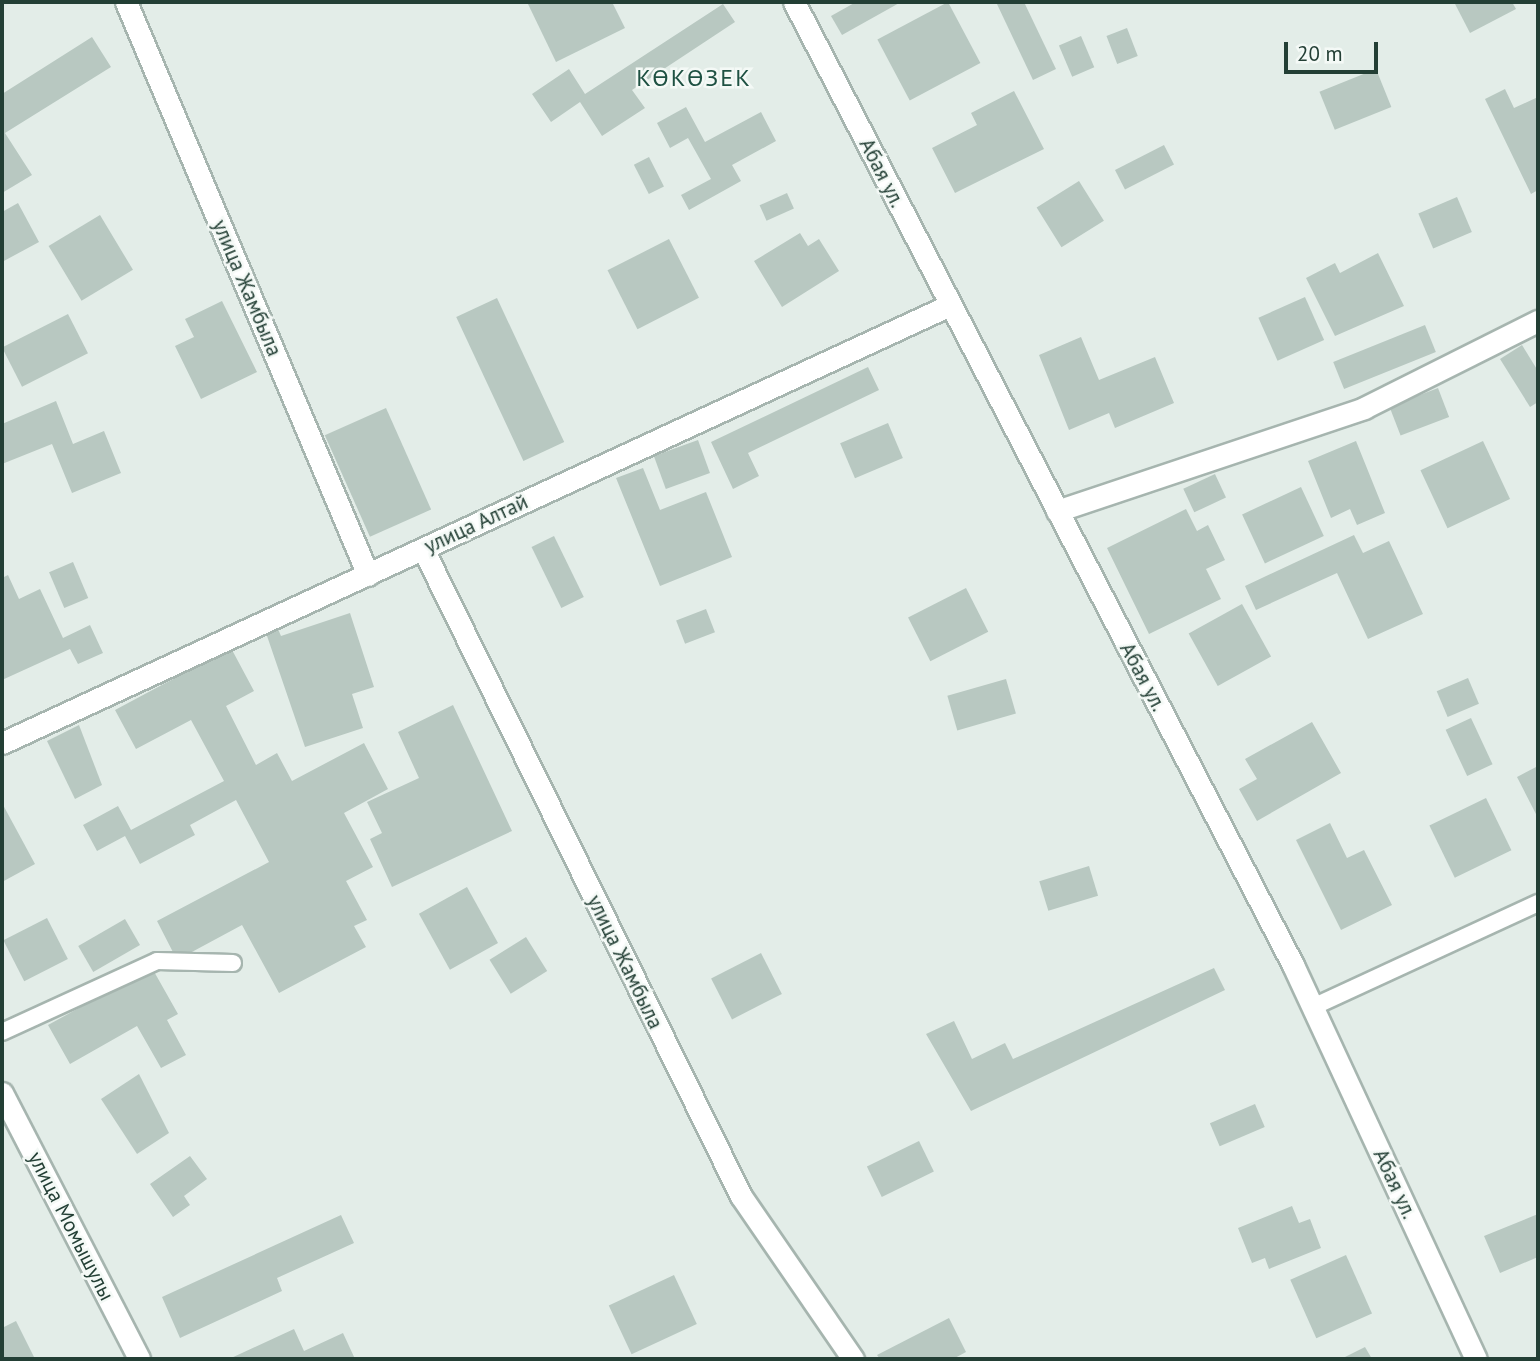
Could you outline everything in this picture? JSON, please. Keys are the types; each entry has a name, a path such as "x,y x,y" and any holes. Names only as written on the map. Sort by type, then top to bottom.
{"street":[{"name":"улица Жамбыла","path":"126,2 368,575"},
{"name":"Абая ул.","path":"794,2 1313,1007 1476,1359"},
{"name":"улица Алтай","path":"2,743 950,306"},
{"path":"1057,511 1364,408 1538,321"},
{"name":"улица Жамбыла","path":"423,549 741,1196 853,1359"},
{"name":"улица Момышулы","path":"2,1093 139,1359"}],"lane":[{"path":"1313,1007 1538,903"},
{"path":"2,1032 157,961 233,963"}],"building":[{"path":"527,2 612,2 625,28 556,62"},
{"path":"856,2 901,2 842,35 831,16"},
{"path":"948,2 980,63 910,100 877,40"},
{"path":"996,2 1024,2 1056,69 1033,80"},
{"path":"1454,2 1512,2 1516,9 1470,33"},
{"path":"723,4 735,22 632,90 645,108 602,136 580,102 551,122 532,94 569,69 585,94"},
{"path":"1127,28 1138,56 1117,64 1106,36"},
{"path":"1081,36 1094,67 1072,77 1059,45"},
{"path":"92,37 111,67 5,133 32,175 2,193 2,94"},
{"path":"1376,69 1391,107 1335,130 1319,92"},
{"path":"1505,89 1514,108 1538,97 1538,190 1531,194 1485,99"},
{"path":"1014,91 1044,149 955,193 932,148 977,125 971,113"},
{"path":"686,107 705,142 761,112 776,141 732,165 741,181 689,210 681,195 711,179 688,138 670,148 657,123"},
{"path":"1164,145 1174,165 1125,190 1115,170"},
{"path":"649,157 664,186 649,194 634,165"},
{"path":"1079,181 1104,221 1062,247 1037,207"},
{"path":"787,193 794,209 767,221 760,205"},
{"path":"1457,197 1472,232 1433,248 1418,213"},
{"path":"18,203 39,242 2,262 2,212"},
{"path":"100,215 133,270 82,301 49,246"},
{"path":"800,233 808,246 819,239 839,271 782,307 754,261"},
{"path":"669,239 699,298 637,329 608,270"},
{"path":"1378,253 1404,306 1335,336 1306,278 1335,263 1340,273"},
{"path":"1305,297 1324,340 1278,361 1258,318"},
{"path":"497,298 564,442 523,461 456,317"},
{"path":"222,301 257,372 201,399 175,346 194,337 185,319"},
{"path":"68,314 88,353 22,387 2,348"},
{"path":"1425,325 1436,352 1344,389 1333,362"},
{"path":"1081,337 1099,380 1155,357 1174,403 1115,428 1109,413 1069,430 1039,355"},
{"path":"1522,345 1538,371 1538,402 1530,407 1500,359"},
{"path":"868,367 879,390 748,453 759,476 733,489 711,442"},
{"path":"1438,388 1449,417 1401,436 1389,407"},
{"path":"56,401 73,444 104,431 121,473 72,493 52,444 2,464 2,424"},
{"path":"386,408 431,509 370,537 325,435"},
{"path":"888,423 903,458 855,478 840,443"},
{"path":"698,440 710,473 666,489 654,456"},
{"path":"1356,441 1385,513 1357,525 1350,509 1331,518 1308,461"},
{"path":"1483,441 1510,499 1448,528 1420,470"},
{"path":"643,468 660,510 706,492 732,557 660,586 616,478"},
{"path":"1215,474 1226,498 1194,512 1183,489"},
{"path":"1301,487 1324,536 1265,563 1242,514"},
{"path":"1186,509 1197,531 1208,525 1225,560 1206,569 1221,599 1149,634 1107,548"},
{"path":"1354,535 1363,553 1389,541 1423,614 1368,639 1337,573 1256,610 1245,586"},
{"path":"554,536 584,597 561,608 532,547"},
{"path":"73,562 88,598 64,608 49,572"},
{"path":"8,575 19,599 40,589 63,638 90,625 103,653 78,664 70,649 2,680 2,578"},
{"path":"966,588 988,632 930,661 908,618"},
{"path":"1242,604 1271,656 1218,686 1189,634"},
{"path":"706,609 715,632 685,644 676,620"},
{"path":"350,613 374,687 352,694 363,728 305,747 266,633 278,629 281,636"},
{"path":"231,648 254,691 226,706 256,765 277,753 292,781 364,743 388,789 344,813 373,867 346,881 367,920 354,926 366,947 279,993 242,925 177,960 157,921 269,862 236,800 190,825 195,835 140,864 125,836 97,851 83,825 118,806 131,830 224,781 191,720 136,749 115,710"},
{"path":"1468,678 1479,704 1448,717 1437,691"},
{"path":"1006,679 1016,714 957,730 947,696"},
{"path":"453,705 512,831 392,887 370,839 382,833 367,802 419,778 398,732"},
{"path":"1471,718 1493,764 1467,776 1446,730"},
{"path":"1312,722 1341,773 1257,821 1239,789 1257,779 1245,759"},
{"path":"79,725 102,785 75,799 47,741"},
{"path":"1538,766 1538,818 1517,777"},
{"path":"1486,798 1511,850 1455,878 1429,826"},
{"path":"2,803 35,864 2,882"},
{"path":"1330,823 1347,858 1364,850 1392,905 1341,930 1296,840"},
{"path":"1089,866 1098,896 1048,911 1039,881"},
{"path":"467,887 498,943 450,970 419,914"},
{"path":"47,918 68,959 24,981 3,940"},
{"path":"125,919 140,945 93,972 78,946"},
{"path":"526,937 547,971 511,994 490,960"},
{"path":"761,953 782,994 732,1019 711,978"},
{"path":"152,968 178,1014 167,1020 186,1055 161,1068 137,1026 70,1064 48,1025"},
{"path":"1214,968 1225,990 971,1111 926,1034 954,1021 972,1059 1005,1043 1013,1059"},
{"path":"139,1074 169,1133 137,1154 101,1099"},
{"path":"1255,1104 1265,1127 1220,1146 1210,1123"},
{"path":"919,1141 934,1172 882,1197 867,1166"},
{"path":"190,1156 207,1179 184,1196 190,1205 173,1217 150,1184"},
{"path":"1292,1206 1299,1223 1310,1219 1321,1248 1269,1269 1265,1258 1252,1263 1238,1228"},
{"path":"1538,1214 1538,1257 1500,1273 1484,1236"},
{"path":"341,1215 354,1243 277,1278 282,1291 180,1338 162,1297"},
{"path":"1346,1255 1372,1313 1316,1338 1290,1280"},
{"path":"674,1275 697,1324 632,1354 609,1305"},
{"path":"949,1318 966,1352 953,1359 880,1359 877,1355"},
{"path":"16,1321 35,1359 2,1359 2,1328"},
{"path":"294,1329 304,1351 343,1333 355,1359 229,1359"},
{"path":"1365,1347 1372,1359 1341,1359"}],"district":[{"name":"КӨКӨЗЕК","path":"694,78"}]}
